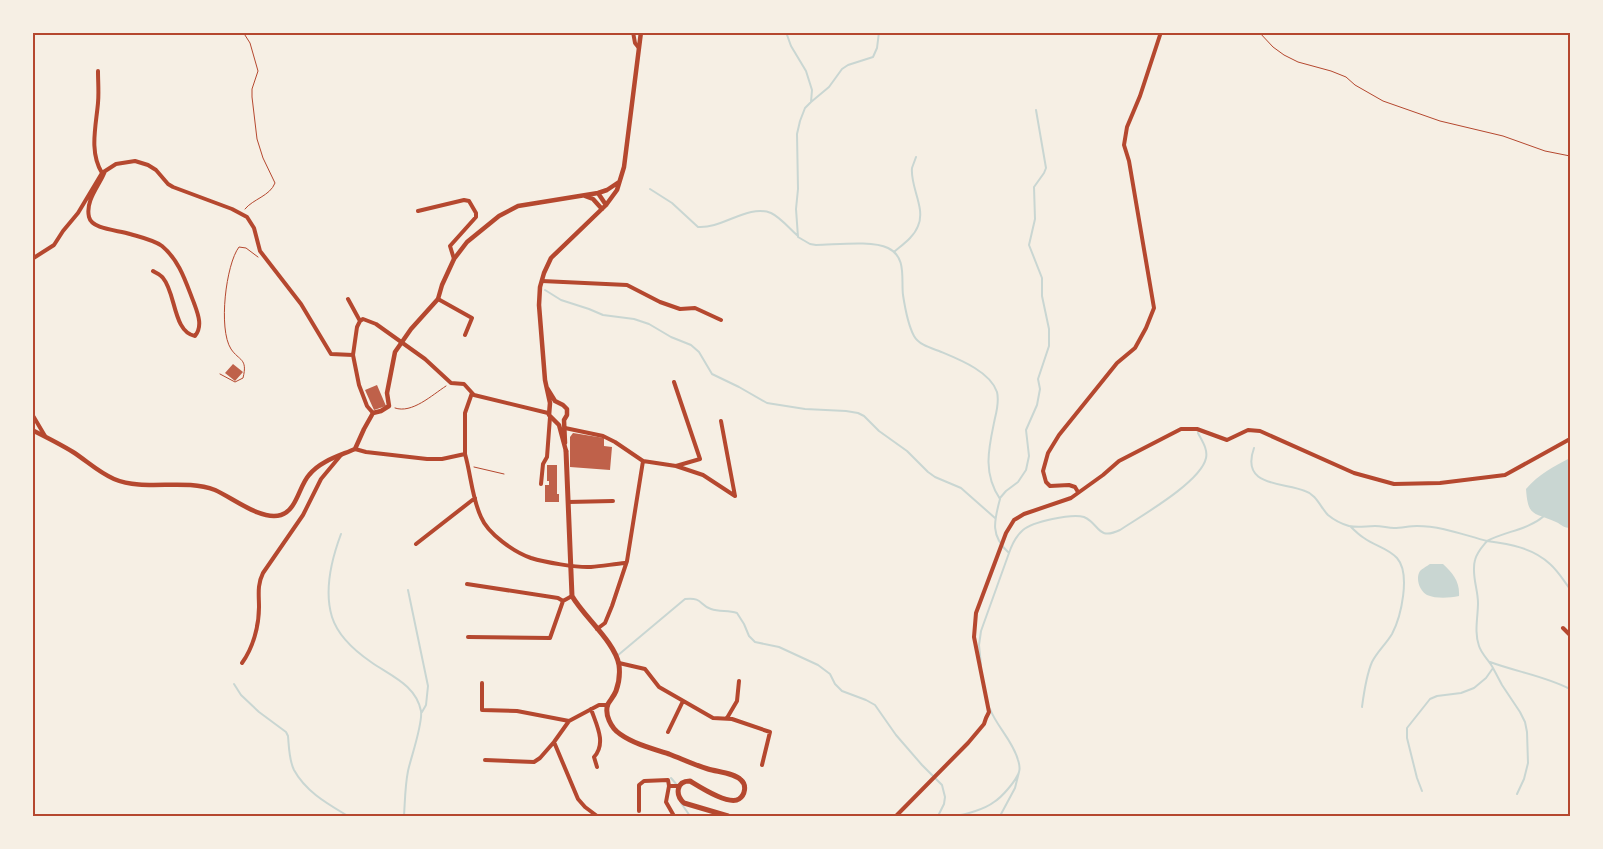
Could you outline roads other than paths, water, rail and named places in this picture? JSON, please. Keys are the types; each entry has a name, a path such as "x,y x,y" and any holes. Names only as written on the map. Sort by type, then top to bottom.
{"main road":[{"path":"566,451 572,596 609,643 619,663 619,683 607,705 609,721 612,727 621,735 651,748 737,777 743,783 745,791 739,799 732,801 690,781 683,782 679,786 678,794 684,803 728,816"}],"street":[{"path":"633,32 635,43 639,48"},
{"path":"541,484 543,464 547,457 551,419 545,385 539,305 542,281 551,258 606,205 612,198 619,182 624,167 641,32"},
{"path":"1078,492 1075,487 1069,485 1050,486 1046,482 1043,471 1048,453 1059,435 1117,363 1135,348 1154,308 1131,171 1124,145 1127,128 1140,96 1161,32"},
{"path":"98,71 98,102 94,128 95,145 98,166 104,172"},
{"path":"32,259 54,245 78,213 104,172 116,164 142,162 156,170 173,187 247,216 251,222 260,251 301,304 331,354 353,354"},
{"path":"104,172 102,181 89,202 89,218 95,225 154,241 162,246 171,256 184,277 200,320 199,331 195,336 190,335 183,329 170,289 163,276 153,271"},
{"path":"355,450 373,413 389,406 388,393 395,352 411,329 438,299 442,285 454,260 467,242 499,216 526,204 598,193 607,190 619,182"},
{"path":"598,193 606,205"},
{"path":"584,196 593,199 602,209"},
{"path":"418,211 464,200 469,202 476,213 476,217 450,246 454,260"},
{"path":"542,281 627,285 660,302 680,309 695,308 721,320"},
{"path":"348,299 360,321"},
{"path":"438,299 472,318 465,335"},
{"path":"373,413 367,406 359,385 353,354 356,327 360,321 366,319 426,359 451,383 464,384 474,395 551,419 564,420"},
{"path":"674,382 700,459 676,466"},
{"path":"545,385 558,403 564,405 567,409 567,415 564,420 566,451"},
{"path":"472,393 465,413 465,454 482,520 495,535 511,548 530,558 590,567 626,563"},
{"path":"550,406 558,403"},
{"path":"32,414 45,436"},
{"path":"551,419 559,425 566,451"},
{"path":"565,428 603,436 643,461 676,466 703,475 735,496 721,422"},
{"path":"896,816 968,743 984,724 989,712 974,637 976,613 1006,533 1014,520 1024,514 1072,498 1119,461 1181,428 1196,429 1227,440 1248,430 1260,431 1354,473 1394,484 1440,483 1505,475 1570,439"},
{"path":"32,430 74,452 97,471 116,480 136,484 200,487 215,490 265,515 272,516 282,515 290,509 308,476 317,467 341,454 355,450 427,459 442,459 465,454"},
{"path":"242,663 252,647 258,617 258,586 262,573 302,515 322,479 341,454"},
{"path":"597,630 605,623 627,561 643,461"},
{"path":"416,544 475,498"},
{"path":"568,502 613,501"},
{"path":"467,584 558,598 563,601"},
{"path":"468,637 550,638 563,601 572,596"},
{"path":"1563,628 1570,635"},
{"path":"971,655 977,652"},
{"path":"619,663 645,669 659,687 713,718 732,718 770,732 762,765"},
{"path":"726,718 737,701 739,681"},
{"path":"482,683 482,710 517,711 569,721"},
{"path":"668,732 683,701"},
{"path":"485,760 534,762 554,742 569,721 599,705 607,705"},
{"path":"592,709 601,744 598,753 594,757 597,767"},
{"path":"554,742 578,799 597,816"},
{"path":"639,811 639,786 644,782 668,780 670,786 666,802 674,816"},
{"path":"670,786 679,786"}],"waterway":[{"path":"786,32 791,46 806,71 812,90 811,102 805,108 797,134 798,189 796,209 798,237 810,244 816,245 873,244 888,248 894,252 901,263 906,311 910,327 916,339 925,346 947,354 981,372 988,378 997,392 998,405 989,449 989,469 994,489 1000,499 995,521 996,534 1003,547 1009,553 981,631 979,645 981,665"},
{"path":"811,102 829,87 842,69 848,65 873,57 877,48 879,32"},
{"path":"1000,498 1018,482 1026,470 1029,456 1026,430 1037,405 1040,389 1038,379 1049,346 1049,329 1042,296 1042,278 1029,245 1035,219 1034,187 1046,168 1036,110"},
{"path":"894,252 914,234 920,219 919,205 912,175 912,168 916,157"},
{"path":"650,189 672,203 698,227 707,227 744,214 762,211 774,215 798,236"},
{"path":"545,290 561,300 603,315 634,319 649,324 671,337 691,345 699,352 712,374 767,403 805,409 846,411 864,416 879,431 907,451 928,472 961,488 995,518"},
{"path":"1009,553 1014,540 1023,530 1052,519 1078,516 1089,520 1103,533 1113,533 1120,530 1169,498 1182,488 1202,467 1206,458 1206,451 1198,433"},
{"path":"1254,448 1251,461 1253,470 1258,476 1266,481 1309,493 1328,515 1338,522 1349,526 1394,528 1426,526 1453,531 1487,541 1538,521 1544,516"},
{"path":"1350,526 1362,537 1386,549 1397,558 1401,565 1404,585 1399,617 1392,634 1372,662 1362,707"},
{"path":"341,534 332,564 329,586 330,607 335,624 343,637 359,653 402,682 414,694 421,711 419,732 407,777 404,816"},
{"path":"1422,791 1407,738 1407,728 1430,699 1437,696 1461,693 1474,688 1486,678 1493,668 1480,649 1477,635 1478,598 1474,571 1477,554 1487,541 1513,545 1529,550 1550,564 1570,589"},
{"path":"408,590 428,686 426,705 422,712"},
{"path":"617,656 685,599 698,600 714,610 737,613 749,636 755,642 779,647 818,665 830,674 835,684 842,691 875,705 896,735 942,785 945,797 938,816"},
{"path":"1490,662 1551,681 1570,689"},
{"path":"1493,668 1520,712 1527,732 1528,763 1524,779 1517,794"},
{"path":"234,684 241,695 259,712 286,732 292,766 305,785 318,797 348,816"},
{"path":"954,816 975,811 994,802 1008,789 1019,772 1016,753 990,709"},
{"path":"1000,816 1015,788 1019,772"},
{"path":"671,778 677,785"},
{"path":"681,803 690,816"}]}
